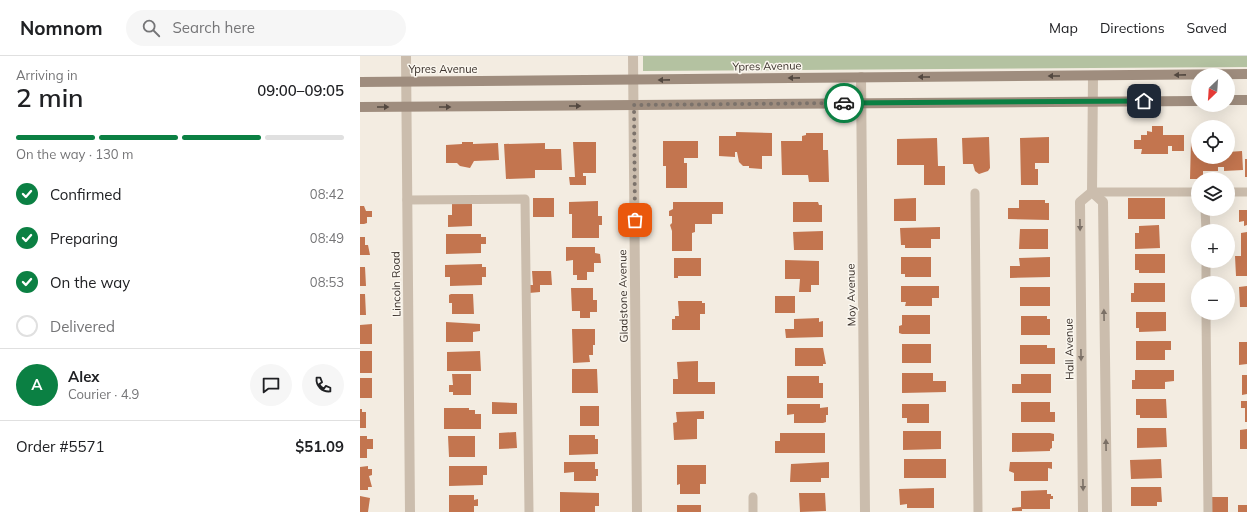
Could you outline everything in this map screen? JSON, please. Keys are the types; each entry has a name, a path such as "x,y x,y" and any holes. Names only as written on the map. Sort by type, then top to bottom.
{"main road":[{"name":"Ypres Avenue","path":"360,82 1247,74"},
{"path":"1235,100 1247,100"},
{"path":"360,107 1191,101"}],"street":[{"name":"Lincoln Road","path":"406,56 410,512"},
{"name":"Gladstone Avenue","path":"633,56 638,512"},
{"path":"1093,76 1092,192 1103,202 1107,512"},
{"name":"Moy Avenue","path":"861,77 865,512"},
{"name":"Hall Avenue","path":"1083,512 1080,202 1092,192"}],"lane":[{"path":"1092,192 1191,192"},
{"path":"1235,192 1247,192"},
{"path":"975,193 978,512"},
{"path":"407,200 525,199 528,512"},
{"path":"1206,320 1208,512"},
{"path":"753,497 753,512"}],"green space":[{"path":"643,56 1247,56 1247,67 643,71"}],"building":[{"path":"1152,126 1163,126 1163,135 1184,135 1184,151 1172,151 1172,146 1168,146 1168,154 1141,154 1142,149 1134,149 1134,140 1141,140 1141,135 1147,135 1147,131 1152,132"},
{"path":"736,132 772,133 772,156 762,156 762,169 743,166 739,162 737,152 735,152 735,157 719,156 719,136 736,136"},
{"path":"806,133 823,133 823,150 828,150 829,182 809,182 808,175 782,175 781,141 802,141 802,136 806,135"},
{"path":"989,137 990,168 988,171 979,174 975,171 973,164 963,164 962,138"},
{"path":"1049,137 1049,163 1035,163 1035,169 1038,169 1038,185 1021,185 1020,138"},
{"path":"937,138 938,166 945,166 945,185 924,185 924,165 897,165 897,139"},
{"path":"663,141 698,141 698,158 684,158 684,163 687,163 687,188 666,188 666,166 663,166"},
{"path":"1191,141 1191,164 1235,164 1235,152 1242,151 1243,170 1224,171 1224,167 1218,167 1218,171 1191,172 1190,179"},
{"path":"462,142 473,142 473,144 498,143 499,160 474,161 470,168 460,166 457,163 446,163 446,145 462,144"},
{"path":"573,142 596,142 596,173 583,173 583,176 586,176 586,185 570,185 569,177 575,177"},
{"path":"545,143 545,149 561,149 562,170 535,170 535,178 506,179 504,144"},
{"path":"1245,159 1247,159 1247,177 1245,177"},
{"path":"533,198 554,198 554,217 533,217"},
{"path":"916,198 916,221 894,221 894,199"},
{"path":"1128,198 1165,198 1165,219 1128,219"},
{"path":"1019,200 1045,200 1045,203 1049,203 1049,220 1008,219 1008,208 1019,208"},
{"path":"598,201 598,216 602,216 602,225 599,225 599,238 572,238 572,214 569,214 569,202"},
{"path":"673,202 723,202 723,214 712,214 712,224 695,224 695,232 692,233 692,251 672,251 672,231 670,225 672,223 672,216 669,216 669,211 673,209"},
{"path":"793,202 818,202 819,205 822,205 822,222 793,222"},
{"path":"452,203 472,203 472,226 448,227 448,215 452,215"},
{"path":"360,206 364,206 366,211 372,211 372,217 367,217 367,223 364,224 360,224"},
{"path":"1239,210 1247,210 1247,225 1244,226 1244,221 1239,222"},
{"path":"1159,225 1160,248 1135,249 1135,233 1139,233 1139,226"},
{"path":"940,227 940,239 931,239 931,248 905,248 905,245 901,245 900,228"},
{"path":"1020,229 1048,229 1048,249 1019,249"},
{"path":"823,231 823,250 794,250 793,232"},
{"path":"1247,232 1247,276 1236,276 1235,256 1241,256 1241,233"},
{"path":"446,234 481,234 481,237 486,237 486,244 481,244 481,253 446,254"},
{"path":"360,237 365,237 365,245 368,245 370,255 360,255"},
{"path":"566,247 595,247 595,253 600,254 601,263 594,263 594,272 587,272 587,280 577,280 577,275 573,275 573,260 566,261"},
{"path":"1135,254 1165,254 1165,273 1139,273 1139,270 1135,270"},
{"path":"901,257 931,257 931,277 905,277 905,274 901,274"},
{"path":"1050,257 1050,277 1010,278 1010,266 1020,266 1019,258"},
{"path":"674,258 701,258 701,276 678,276 678,278 674,278"},
{"path":"785,260 819,261 819,285 811,285 811,292 799,292 800,279 785,279"},
{"path":"482,264 482,267 486,267 486,277 482,277 482,285 450,286 450,277 445,277 445,265"},
{"path":"360,267 365,267 366,286 360,286"},
{"path":"532,271 551,271 552,285 540,285 540,292 529,293 529,285 533,285"},
{"path":"1134,283 1165,283 1165,302 1131,302 1131,293 1134,293"},
{"path":"901,286 939,286 939,298 932,298 932,306 905,306 906,302 901,302"},
{"path":"1247,286 1247,307 1240,307 1239,287"},
{"path":"1020,287 1050,287 1050,306 1020,306"},
{"path":"571,288 593,288 593,300 597,300 597,312 590,312 590,318 580,318 580,311 572,311"},
{"path":"360,294 365,294 366,315 360,315"},
{"path":"473,294 474,314 452,314 452,303 449,303 449,295"},
{"path":"775,296 795,296 795,313 775,313"},
{"path":"678,301 702,301 702,303 705,303 705,314 700,314 700,330 672,330 672,319 675,319 675,316 679,316"},
{"path":"1136,312 1166,312 1166,331 1139,332 1139,328 1136,328"},
{"path":"902,315 930,315 930,334 899,333 899,326 902,325"},
{"path":"1021,316 1047,316 1047,319 1050,319 1050,335 1021,335"},
{"path":"819,318 819,322 823,321 823,337 786,338 785,329 794,329 794,319"},
{"path":"446,322 480,324 480,331 473,332 473,342 446,342"},
{"path":"372,324 372,344 360,344 360,325"},
{"path":"572,329 595,329 595,345 593,345 593,355 589,355 590,362 573,363"},
{"path":"1136,341 1171,341 1171,350 1165,350 1165,360 1136,360"},
{"path":"1239,342 1247,342 1247,364 1239,365"},
{"path":"902,344 931,344 931,363 902,363"},
{"path":"1020,345 1047,345 1047,348 1055,348 1055,364 1020,364"},
{"path":"795,348 823,348 826,364 823,364 823,366 795,366"},
{"path":"360,351 372,351 372,373 360,373"},
{"path":"480,351 481,371 447,371 447,352"},
{"path":"698,361 698,382 715,382 715,394 673,394 673,379 678,379 677,362"},
{"path":"572,369 597,369 598,393 572,393"},
{"path":"1135,370 1174,370 1174,381 1165,382 1165,389 1132,389 1132,380 1135,380"},
{"path":"902,373 933,373 933,381 946,381 946,392 902,393"},
{"path":"452,374 471,374 471,395 453,395 453,392 449,392 449,385 453,385"},
{"path":"1021,374 1051,374 1051,393 1012,393 1012,384 1021,384"},
{"path":"1242,375 1247,375 1247,394 1242,395"},
{"path":"787,376 819,376 819,383 823,383 823,398 787,398"},
{"path":"360,378 372,378 372,398 360,398"},
{"path":"1136,399 1166,399 1167,418 1140,418 1140,415 1136,415"},
{"path":"1241,401 1247,401 1247,422 1245,422 1245,408 1241,408"},
{"path":"492,402 517,403 517,414 492,414"},
{"path":"1021,402 1050,402 1050,412 1055,412 1055,422 1021,422"},
{"path":"787,404 820,404 820,408 828,407 826,422 794,423 794,414 787,415"},
{"path":"902,404 929,404 929,423 907,423 907,418 902,418"},
{"path":"580,406 599,406 599,426 580,426"},
{"path":"444,408 469,408 469,410 475,410 475,414 481,414 481,429 444,429"},
{"path":"360,409 362,409 362,412 366,412 366,428 360,428"},
{"path":"704,411 704,419 697,419 697,439 674,440 673,423 677,422 676,412"},
{"path":"1137,428 1166,428 1167,447 1137,448"},
{"path":"1247,429 1247,449 1240,449 1240,430"},
{"path":"903,431 941,431 941,449 903,450"},
{"path":"516,432 517,448 499,449 499,433"},
{"path":"780,433 825,433 825,453 775,453 775,441 780,441"},
{"path":"1012,433 1050,433 1054,434 1054,441 1052,441 1052,448 1050,451 1012,452"},
{"path":"569,435 595,435 595,439 598,439 598,454 569,455"},
{"path":"360,436 367,436 367,439 373,439 373,449 367,449 367,458 360,458"},
{"path":"448,436 475,436 475,457 449,457"},
{"path":"904,459 946,459 946,478 904,478"},
{"path":"1161,459 1162,478 1131,479 1130,460"},
{"path":"564,462 595,462 595,469 598,469 596,481 574,481 574,472 564,473"},
{"path":"829,462 829,478 821,478 821,482 790,482 791,464"},
{"path":"1010,462 1052,462 1052,469 1048,468 1048,481 1014,481 1014,473 1009,471"},
{"path":"677,465 706,465 706,484 700,484 700,494 680,494 680,484 677,485"},
{"path":"368,466 368,469 372,469 372,475 369,476 372,487 368,487 368,490 360,490 360,467"},
{"path":"449,466 487,466 487,475 483,475 483,485 449,486"},
{"path":"1131,487 1161,487 1162,502 1157,502 1157,506 1131,506"},
{"path":"934,488 934,508 907,508 907,504 900,505 899,489"},
{"path":"1047,490 1047,494 1051,494 1051,496 1053,496 1053,499 1050,499 1050,509 1022,509 1022,511 1012,511 1012,508 1021,507 1021,491"},
{"path":"560,492 599,493 599,506 595,506 595,512 560,512"},
{"path":"799,493 825,493 826,511 800,512"},
{"path":"449,495 474,495 474,500 478,499 478,506 474,506 474,512 449,512"},
{"path":"360,496 370,498 368,512 360,512"},
{"path":"1211,497 1228,497 1228,512 1211,512"},
{"path":"677,505 701,505 701,512 677,512"},
{"path":"1238,505 1247,505 1247,512 1238,512"}],"way so far":[{"path":"635,220 634,105 844,103"}],"route":[{"path":"844,103 1144,101"}]}
